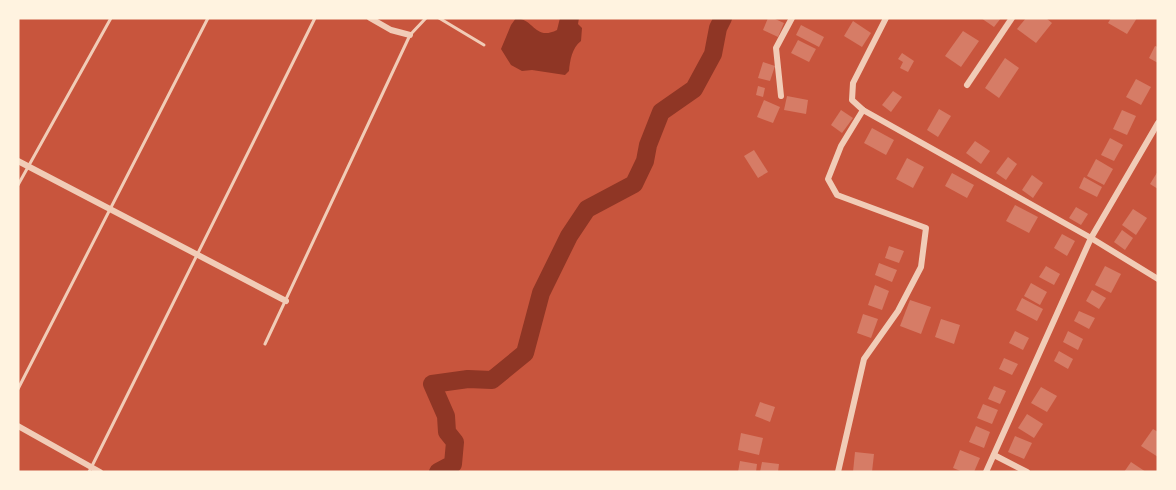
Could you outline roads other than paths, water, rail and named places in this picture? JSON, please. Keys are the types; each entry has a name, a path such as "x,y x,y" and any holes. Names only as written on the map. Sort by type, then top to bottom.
{"street":[{"path":"370,18 391,30 410,35"},
{"path":"781,96 776,48 792,18"},
{"path":"886,18 853,83 852,100 863,110 1091,238 1158,279"},
{"path":"967,85 1012,18"},
{"path":"838,472 864,359 898,311 921,267 926,228 837,195 828,179 841,146 863,110"},
{"path":"986,472 1091,238 1158,123"},
{"path":"18,161 286,301"},
{"path":"18,426 90,470 100,472"},
{"path":"994,455 1027,472"}],"lane":[{"path":"18,184 111,18"},
{"path":"18,389 208,18"},
{"path":"90,470 196,253 315,18"},
{"path":"265,344 410,35 426,18"},
{"path":"439,18 484,45"}],"waterway":[{"path":"438,472 453,464 455,442 447,432 446,416 432,384 468,379 492,380 525,353 541,293 569,236 587,209 634,184 645,161 648,145 661,112 694,89 713,54 718,28 723,18"}]}
